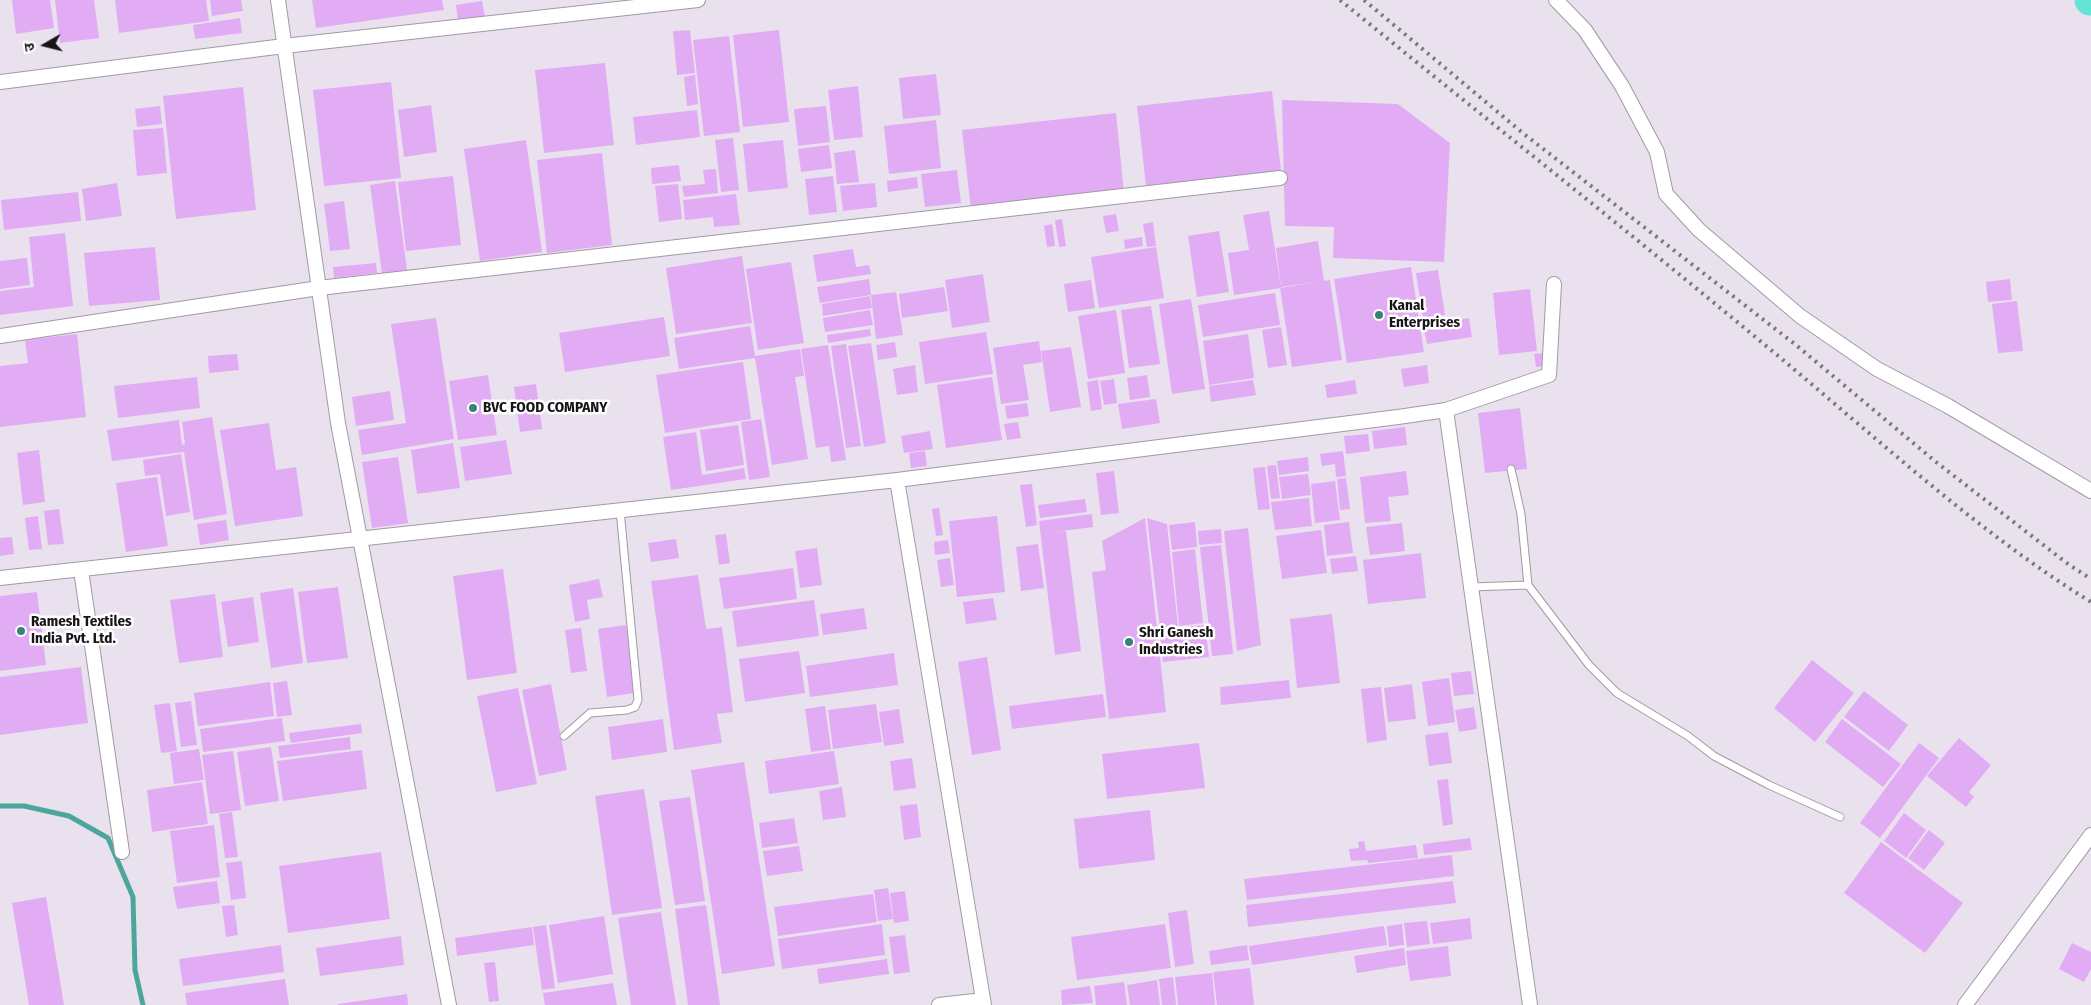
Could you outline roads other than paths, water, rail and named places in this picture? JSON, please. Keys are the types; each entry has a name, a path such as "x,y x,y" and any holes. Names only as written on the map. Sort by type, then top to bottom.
{"street":[{"path":"278,0 338,423 449,1005"},
{"path":"0,82 284,46 698,0"},
{"path":"1556,0 1585,30 1622,86 1656,152 1666,194 1699,230 1800,316 1877,369 1948,406 2091,491"},
{"path":"0,336 319,288 1280,178"},
{"path":"0,578 897,480 1446,410 1549,375 1554,284"},
{"path":"1446,410 1530,1005"},
{"path":"897,480 984,1002 940,1005"},
{"path":"81,570 122,852"},
{"path":"1965,1005 2091,835"}],"lane":[{"path":"1511,470 1522,514 1528,585 1589,665 1618,693 1688,736 1714,756 1769,785 1840,817"},
{"path":"564,736 590,713 627,710 635,707 638,700 620,510"},
{"path":"1471,587 1528,585"}],"waterway":[{"path":"0,806 24,806 69,816 108,838 133,897 135,970 143,1005"}],"railway":[{"path":"1340,0 1728,314 1933,487 2010,547 2091,602"},
{"path":"1364,0 1524,134 1796,345 1936,462 2068,564 2091,579"}],"place":[{"name":"Kanal Enterprises","path":"1379,315"},
{"name":"BVC FOOD COMPANY","path":"473,408"},
{"name":"Ramesh Textiles India Pvt. Ltd.","path":"21,631"},
{"name":"Shri Ganesh Industries","path":"1129,642"}]}
